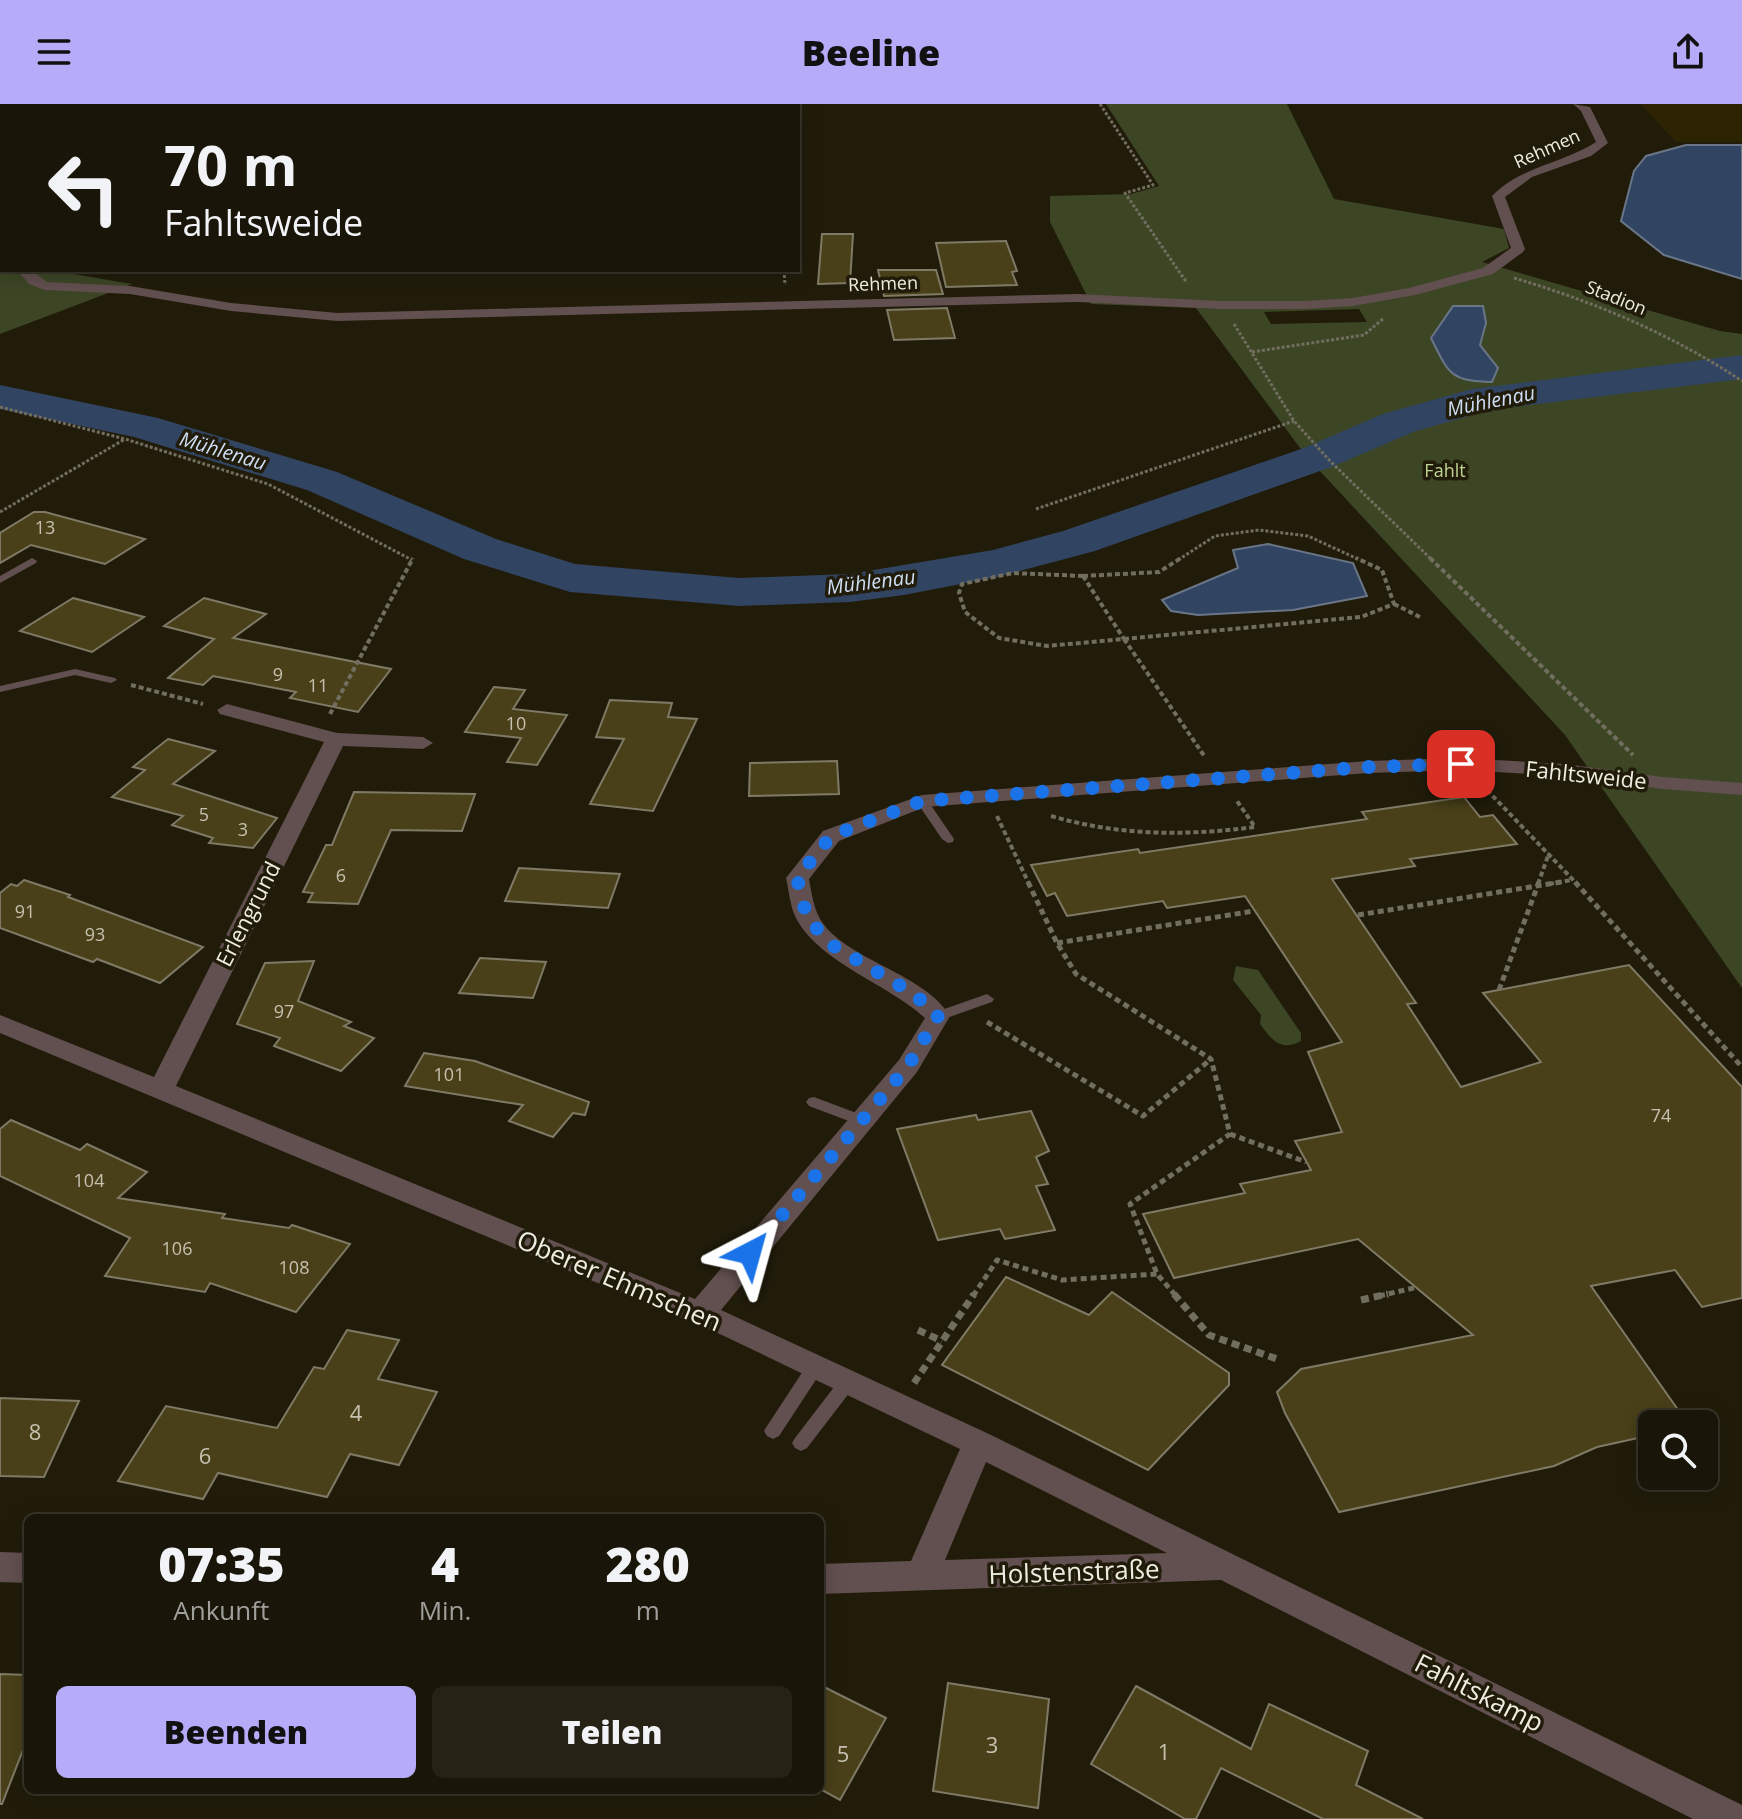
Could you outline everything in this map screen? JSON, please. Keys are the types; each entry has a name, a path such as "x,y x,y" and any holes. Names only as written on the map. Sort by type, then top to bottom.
{"street":[{"name":"Rehmen","path":"26,272 34,281 45,286 130,290 231,307 337,317 1078,298 1304,305 1353,302 1410,292 1488,271 1518,249 1498,196 1528,174 1587,153 1602,143 1586,109 1579,104"},
{"path":"227,710 328,737 423,743"},
{"name":"Erlengrund","path":"161,1089 328,737"},
{"name":"Fahltsweide","path":"938,1016 914,994 832,945 807,918 797,878 831,836 922,801 1368,767 1461,764 1565,770 1663,783 1742,789"},
{"path":"700,1314 908,1066 938,1016"},
{"name":"Oberer Ehmschen","path":"0,1023 700,1314 978,1443 1226,1566"},
{"path":"921,1577 978,1443"},
{"name":"Holstenstraße","path":"824,1579 1226,1566"},
{"name":"Fahltskamp","path":"1226,1566 1732,1819"},
{"path":"0,1567 24,1568"}],"lane":[{"path":"0,580 32,561"},
{"path":"0,689 75,672 111,680"},
{"path":"922,801 948,839"},
{"path":"938,1016 987,999"},
{"path":"814,1102 862,1121"},
{"path":"773,1431 815,1367"},
{"path":"801,1443 847,1383"}],"path":[{"path":"1100,104 1153,185 1125,193 1200,303"},
{"name":"Stadion","path":"1504,275 1562,292 1649,327 1712,360 1742,381"},
{"path":"1252,352 1294,421 1330,461 1663,783"},
{"path":"0,407 125,439 268,484 413,558 328,737"},
{"path":"1036,509 1294,421"},
{"path":"0,512 125,439"},
{"path":"1394,604 1361,617 1047,646 999,638 965,612 959,593 962,584 1013,573 1083,576 1159,572 1215,536 1259,530 1308,536 1382,570 1394,604 1420,617"},
{"path":"1083,576 1220,778"},
{"path":"111,680 227,710"},
{"path":"1461,764 1549,853 1742,1067"},
{"path":"987,795 1057,943 1076,974 1211,1059 1230,1134"},
{"path":"1048,815 1128,835 1181,837 1255,827"},
{"path":"1499,990 1549,853"},
{"path":"1358,915 1573,880"},
{"path":"1057,943 1254,911"},
{"path":"966,1006 1143,1116 1211,1059"},
{"path":"1230,1134 1306,1162"},
{"path":"1230,1134 1130,1204 1157,1274 1209,1335 1277,1359"},
{"path":"900,1406 997,1260 1062,1280 1157,1274"},
{"path":"1361,1300 1418,1287"},
{"path":"918,1330 942,1341"}],"green space":[{"name":"Fahlt","path":"1106,104 1287,104 1334,199 1504,229 1509,248 1482,262 1720,331 1742,334 1742,988 1565,735 1306,456 1196,308 1091,304 1050,222 1050,196 1131,194 1159,186","holes":["1453,306 1486,323 1480,345 1431,338","1359,309 1367,322 1271,324 1264,312"]},
{"path":"0,272 62,272 132,284 0,334"},
{"path":"1236,966 1258,970 1301,1033 1301,1041 1282,1045 1269,1035 1260,1024 1261,1015 1233,980"}],"sand":[{"path":"1640,104 1742,104 1742,142 1676,142"}],"water":[{"path":"1686,145 1742,145 1742,279 1664,255 1621,221 1634,171 1646,156"},
{"path":"1453,306 1483,306 1486,323 1480,345 1498,368 1492,382 1467,380 1452,373 1437,350 1431,338"},
{"path":"1268,544 1353,563 1367,596 1293,610 1198,615 1171,611 1162,600 1238,568 1233,550"}],"building":[{"path":"822,234 853,234 850,283 818,284"},
{"path":"1006,241 1017,271 1012,272 1017,285 946,287 936,243"},
{"path":"878,270 936,270 943,294 884,296"},
{"path":"947,308 955,338 894,340 887,310"},
{"path":"34,512 45,512 145,539 105,564 31,545 0,563 0,533"},
{"path":"73,598 144,617 92,652 20,631"},
{"path":"204,598 266,614 233,638 391,669 358,712 290,698 296,692 213,676 203,685 168,678 214,639 164,626"},
{"path":"494,687 525,690 513,709 567,715 537,765 507,762 521,738 465,732"},
{"path":"610,700 672,703 668,717 697,719 653,811 590,804 624,739 596,737"},
{"path":"168,739 215,751 173,784 277,818 253,848 209,843 213,838 172,825 183,816 112,797 145,770 133,767"},
{"path":"837,761 839,794 749,796 750,763"},
{"path":"354,792 475,794 462,831 391,830 358,904 308,902 313,893 303,892 326,845 332,845"},
{"path":"1464,797 1480,817 1493,815 1517,844 1410,859 1415,866 1332,879 1416,1003 1407,1004 1461,1087 1541,1062 1483,993 1629,965 1742,1087 1742,1298 1702,1307 1675,1270 1591,1286 1678,1410 1638,1410 1638,1438 1597,1447 1554,1466 1339,1512 1285,1413 1277,1392 1301,1369 1473,1335 1358,1239 1174,1278 1143,1214 1245,1193 1240,1184 1311,1170 1295,1141 1342,1132 1308,1052 1342,1042 1245,896 1167,908 1163,901 1067,916 1055,893 1047,896 1031,865 1138,849 1140,853 1367,819 1362,812"},
{"path":"519,868 620,874 608,908 505,901"},
{"path":"24,880 203,947 160,983 0,928 0,893 11,884 17,886"},
{"path":"480,958 546,962 533,998 459,993"},
{"path":"314,961 298,1001 351,1022 344,1026 374,1038 341,1071 274,1046 280,1038 237,1024 265,963"},
{"path":"424,1053 475,1061 589,1102 585,1115 573,1113 553,1137 509,1121 523,1105 405,1086"},
{"path":"1031,1111 1049,1151 1036,1157 1048,1184 1036,1186 1055,1230 1005,1239 1000,1229 938,1240 897,1129 976,1115 978,1120"},
{"path":"11,1120 80,1150 87,1144 147,1172 118,1198 225,1214 222,1218 289,1228 292,1225 350,1244 296,1312 210,1283 205,1292 105,1276 130,1238 0,1176 0,1129"},
{"path":"1006,1277 1089,1315 1112,1292 1229,1373 1229,1385 1148,1470 942,1365"},
{"path":"347,1330 399,1340 378,1379 437,1392 399,1465 350,1454 327,1497 218,1473 203,1499 118,1481 166,1406 277,1428 314,1367 324,1369"},
{"path":"0,1398 79,1401 44,1477 0,1476"},
{"path":"0,1674 24,1675 24,1747 0,1804"},
{"path":"948,1683 1049,1699 1038,1808 933,1791"},
{"path":"1136,1686 1251,1749 1269,1704 1368,1751 1356,1785 1423,1819 1323,1819 1221,1768 1196,1819 1185,1819 1091,1764"},
{"path":"824,1687 886,1718 840,1800 824,1791"}],"waterway":[{"name":"Mühlenau","path":"0,397 143,427 322,481 480,549 570,578 739,592 850,588 997,563 1079,541 1319,457 1398,423 1486,398 1742,367"}],"route":[{"path":"750,1253 908,1066 938,1016 914,994 832,945 807,918 797,878 831,836 922,801 1368,767 1461,764"}]}
